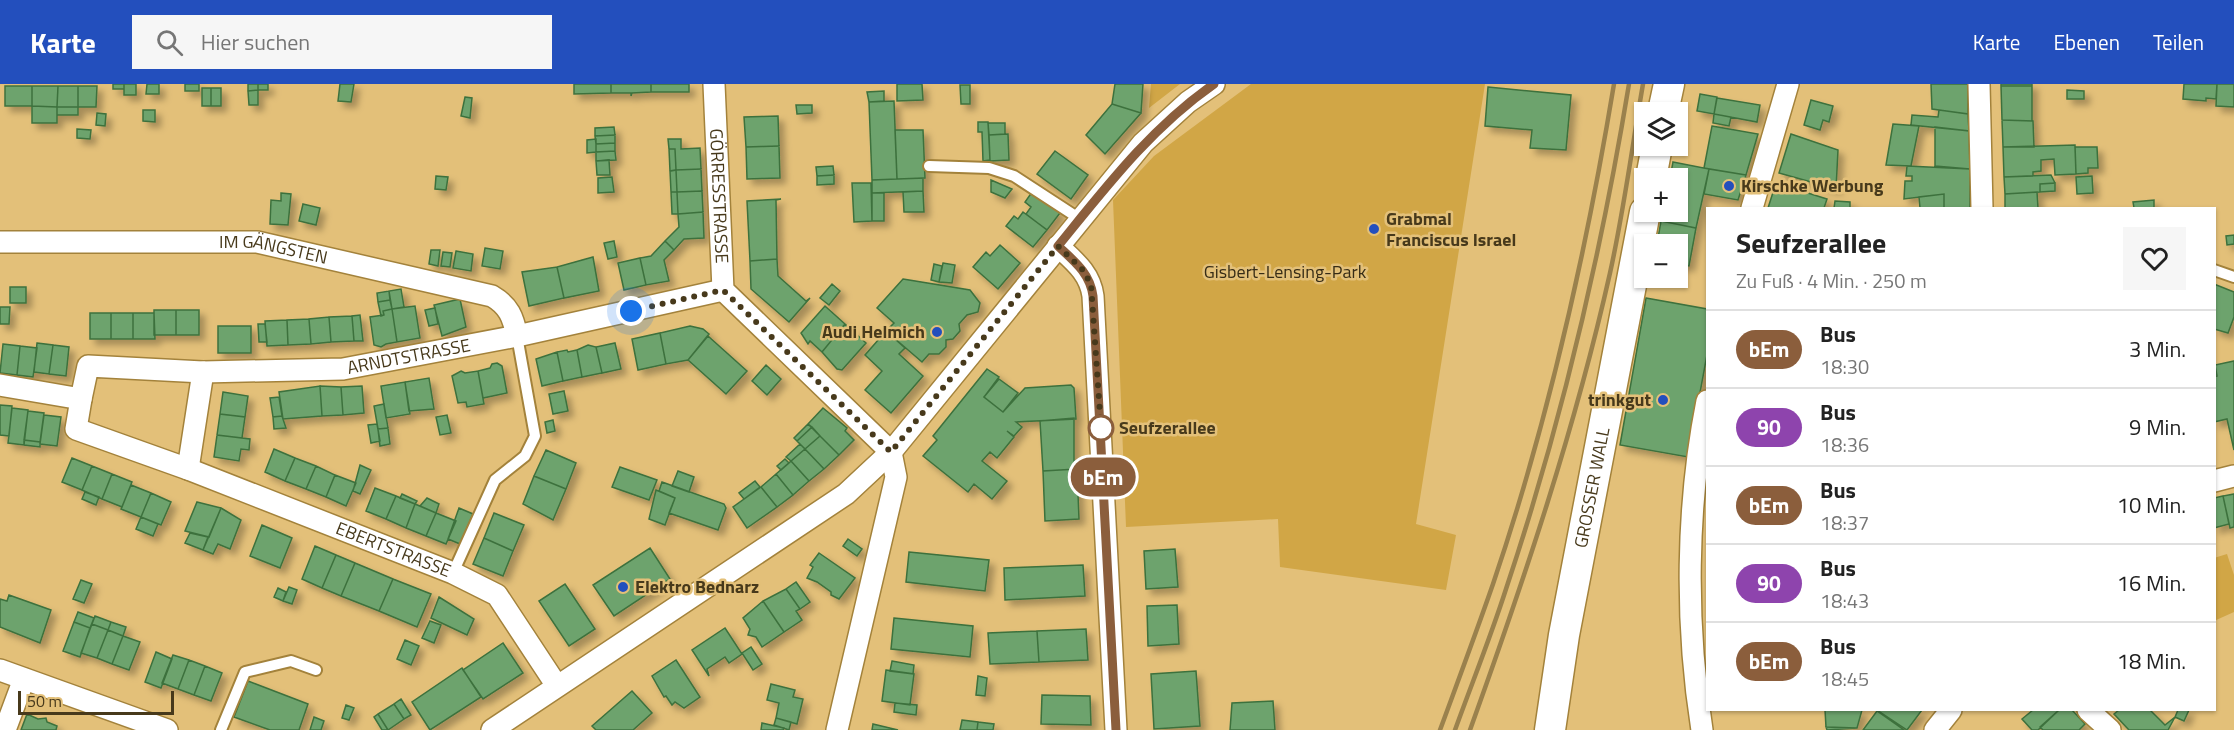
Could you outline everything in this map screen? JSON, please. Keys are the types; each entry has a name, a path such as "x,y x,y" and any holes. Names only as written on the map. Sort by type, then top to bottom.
{"main road":[{"path":"1666,102 1669,84"},
{"name":"GROSSER WALL","path":"1550,730 1564,635 1643,222"}],"street":[{"name":"GÖRRESSTRASSE","path":"714,84 723,290 891,452"},
{"path":"492,730 846,494 891,452 1143,142 1188,102 1214,84"},
{"path":"1752,207 1788,84"},
{"path":"1979,84 1982,207"},
{"name":"IM GÄNGSTEN","path":"0,242 257,242 492,296 502,302 512,314 517,336"},
{"path":"1058,246 1082,269 1091,284 1093,296 1116,730"},
{"name":"ARNDTSTRASSE","path":"81,399 88,366 203,372 343,369 517,336 723,290"},
{"path":"188,469 203,372"},
{"path":"0,385 81,399"},
{"name":"EBERTSTRASSE","path":"81,399 76,429 188,469 453,573 497,595 557,687"},
{"path":"1702,730 1691,617 1692,519 1700,435 1706,405"},
{"path":"837,730 896,477 891,452"},
{"path":"2216,480 2234,476"},
{"path":"0,670 167,730"},
{"path":"5,730 24,679"},
{"path":"1935,730 1950,711"},
{"path":"2089,711 2110,730"}],"lane":[{"path":"929,166 989,168 1014,176 1080,219"},
{"path":"2216,271 2234,277"},
{"path":"453,573 495,480 525,456 536,436 517,336"},
{"path":"222,730 245,672 291,662 316,670"}],"green space":[{"path":"1151,84 1180,84 1149,108"},
{"name":"Gisbert-Lensing-Park","path":"1251,84 1485,84 1416,524 1456,535 1446,590 1280,567 1278,519 1126,527 1113,200 1154,156"},
{"path":"2227,554 2234,575 2234,612 2216,620 2216,557"}],"building":[{"path":"113,84 124,84 124,89 113,89"},
{"path":"124,84 136,84 136,95 124,95"},
{"path":"147,84 159,84 159,94 146,94"},
{"path":"185,84 199,84 199,91 185,91"},
{"path":"248,84 258,84 258,90 248,91"},
{"path":"258,84 268,84 268,90 258,90"},
{"path":"340,84 354,84 351,102 338,101"},
{"path":"574,84 611,84 611,93 574,94"},
{"path":"611,84 651,84 651,92 632,93 631,96 631,93 611,93"},
{"path":"651,84 689,84 689,92 651,92"},
{"path":"897,84 922,84 923,100 897,101"},
{"path":"1115,84 1143,84 1141,113 1112,104"},
{"path":"1931,84 1968,84 1968,114 1932,109"},
{"path":"2001,84 2032,84 2032,86 2001,86"},
{"path":"2184,84 2217,84 2216,99 2206,98 2206,101 2183,99"},
{"path":"2217,84 2234,84 2234,107 2216,106"},
{"path":"960,85 970,85 970,104 961,104"},
{"path":"5,86 32,86 32,106 5,106"},
{"path":"32,86 58,86 57,107 32,106"},
{"path":"58,86 78,86 78,107 57,107"},
{"path":"78,86 97,86 96,107 78,107"},
{"path":"2001,86 2032,86 2032,121 2002,120"},
{"path":"1488,87 1571,95 1566,150 1530,148 1532,130 1485,126"},
{"path":"202,88 211,88 211,106 202,106"},
{"path":"211,88 221,88 221,106 211,106"},
{"path":"258,90 258,105 249,105 248,91"},
{"path":"2067,90 2084,91 2084,99 2067,99"},
{"path":"884,91 884,101 869,102 867,92"},
{"path":"1700,94 1717,97 1714,114 1697,111"},
{"path":"465,97 472,98 470,118 461,116"},
{"path":"1717,98 1760,105 1757,122 1714,114"},
{"path":"1811,100 1833,106 1829,122 1823,120 1820,130 1804,125"},
{"path":"894,101 897,179 872,180 869,102"},
{"path":"1112,104 1141,113 1105,154 1086,135"},
{"path":"796,105 812,105 812,113 797,114"},
{"path":"32,106 57,107 57,123 32,123"},
{"path":"57,107 78,107 78,115 57,115"},
{"path":"143,110 155,110 155,122 143,121"},
{"path":"1939,110 1968,114 1969,131 1911,125 1912,115 1938,117"},
{"path":"97,113 106,114 105,126 96,125"},
{"path":"1714,114 1731,117 1729,126 1713,123"},
{"path":"778,116 779,146 746,147 744,117"},
{"path":"2002,120 2033,121 2034,147 2003,147"},
{"path":"978,122 988,122 990,160 983,161 982,132 978,132"},
{"path":"988,123 1005,123 1005,134 989,135"},
{"path":"1893,124 1919,126 1911,166 1886,165"},
{"path":"1712,126 1758,134 1746,175 1704,168"},
{"path":"614,127 615,135 595,136 595,128"},
{"path":"1935,127 1969,131 1970,169 1935,166"},
{"path":"77,129 91,130 90,139 77,138"},
{"path":"895,130 923,130 925,178 897,179"},
{"path":"1008,134 1009,160 990,161 989,135"},
{"path":"1791,134 1838,150 1836,189 1779,173"},
{"path":"615,135 615,143 596,144 595,136"},
{"path":"596,139 596,152 587,153 587,140"},
{"path":"668,139 681,139 681,149 700,148 701,169 676,170 675,149 669,149"},
{"path":"615,143 615,151 596,152 596,144"},
{"path":"2075,145 2076,174 2055,175 2054,159 2041,160 2041,171 2033,172 2033,176 2004,177 2003,147"},
{"path":"779,146 780,178 747,179 746,147"},
{"path":"2075,147 2097,147 2098,168 2088,168 2088,173 2076,174"},
{"path":"669,149 675,149 676,170 670,171"},
{"path":"615,151 616,160 596,161 596,152"},
{"path":"1055,151 1088,175 1071,199 1037,174"},
{"path":"609,160 610,175 597,175 596,161"},
{"path":"1673,162 1709,169 1696,228 1666,222 1688,222 1688,168 1672,168"},
{"path":"833,166 834,175 817,176 816,167"},
{"path":"1907,166 1970,169 1970,207 1944,207 1944,194 1904,199 1905,181 1912,181 1912,176 1906,176"},
{"path":"701,169 702,191 677,192 676,170"},
{"path":"1709,169 1746,175 1738,200 1704,194"},
{"path":"676,170 677,192 671,192 670,171"},
{"path":"834,175 834,184 817,185 817,176"},
{"path":"2051,175 2055,183 2040,184 2040,192 2005,194 2004,177"},
{"path":"436,176 448,177 446,190 435,189"},
{"path":"2092,176 2093,193 2077,194 2076,177"},
{"path":"612,177 614,192 598,193 598,178"},
{"path":"923,178 923,191 872,193 872,180"},
{"path":"991,180 1012,189 1005,198 991,192"},
{"path":"852,183 871,183 872,221 854,222"},
{"path":"1776,183 1827,199 1824,207 1768,207"},
{"path":"2055,183 2055,191 2040,192 2040,184"},
{"path":"702,191 703,212 678,214 677,192"},
{"path":"923,191 924,212 904,212 903,192"},
{"path":"671,192 677,192 678,214 672,214"},
{"path":"1032,192 1060,213 1047,230 1026,214 1031,207 1025,202"},
{"path":"2037,192 2038,207 2005,207 2005,194"},
{"path":"281,193 291,194 288,225 270,224 271,200 281,201"},
{"path":"872,193 884,193 884,221 872,221"},
{"path":"1944,194 1944,207 1920,207 1919,197"},
{"path":"781,199 776,200 777,259 750,261 747,201"},
{"path":"2154,200 2154,207 2134,207 2133,202"},
{"path":"1835,201 1850,202 1850,207 1834,207"},
{"path":"303,204 320,208 316,225 299,221"},
{"path":"703,212 704,238 684,239 674,250 665,241 679,227 678,214"},
{"path":"1023,212 1047,230 1033,247 1006,226 1014,216 1018,219"},
{"path":"1661,222 1696,228 1689,266 1688,234 1659,234"},
{"path":"2234,235 2234,244 2227,245 2226,236"},
{"path":"614,241 617,257 608,259 604,243"},
{"path":"665,241 674,250 664,260 669,281 646,285 640,258 651,256"},
{"path":"1000,245 1020,263 998,289 973,267 986,252 990,256"},
{"path":"485,248 503,251 500,269 482,266"},
{"path":"431,250 440,250 438,266 429,264"},
{"path":"456,251 473,254 471,271 453,268"},
{"path":"443,252 452,253 450,267 441,266"},
{"path":"593,257 599,291 564,298 557,267"},
{"path":"640,258 646,285 624,290 618,263"},
{"path":"777,259 778,276 806,301 810,298 789,322 751,289 750,261"},
{"path":"943,263 955,265 952,283 939,282"},
{"path":"934,264 942,266 939,282 931,280"},
{"path":"557,267 564,298 529,306 522,272"},
{"path":"903,279 970,290 980,303 978,312 967,315 959,324 960,331 953,339 946,340 946,347 939,354 929,354 922,362 886,331 894,323 877,308"},
{"path":"832,284 840,291 829,305 820,298"},
{"path":"2216,285 2234,292 2234,317 2228,333 2216,330"},
{"path":"10,287 26,287 26,303 10,303"},
{"path":"401,289 404,307 392,309 389,291"},
{"path":"389,291 390,300 378,302 377,293"},
{"name":"trinkgut","path":"1646,298 1706,309 1706,360 1688,457 1620,445"},
{"path":"460,299 466,327 442,336 434,305"},
{"path":"390,300 392,309 383,311 384,315 381,316 378,302"},
{"path":"415,306 420,338 397,342 392,309"},
{"path":"825,306 845,324 822,352 810,341 808,344 801,333"},
{"path":"0,307 10,307 9,324 0,324"},
{"path":"435,308 438,324 429,326 425,310"},
{"path":"392,309 397,342 381,347 374,345 370,317 384,315 383,311"},
{"path":"154,310 176,310 176,335 154,335"},
{"path":"176,310 199,310 199,335 176,335"},
{"path":"90,313 111,313 111,339 90,339"},
{"path":"111,313 133,313 133,339 111,339"},
{"path":"133,313 154,313 155,339 133,339"},
{"path":"360,315 363,341 354,341 352,316"},
{"path":"352,316 354,341 331,342 329,317"},
{"path":"329,317 331,342 311,344 309,319"},
{"path":"309,319 311,344 288,345 287,320"},
{"path":"287,320 288,345 267,346 265,321"},
{"path":"258,324 265,324 267,342 259,342"},
{"path":"845,324 866,343 842,370 837,369 822,352"},
{"path":"218,326 251,326 251,353 218,353"},
{"path":"690,326 703,329 709,334 688,360 666,364 660,333"},
{"path":"886,331 905,348 899,354 923,376 891,413 865,390 882,371 865,355"},
{"path":"660,333 666,364 638,370 632,339"},
{"path":"708,336 747,371 726,394 688,360"},
{"path":"37,343 53,345 49,374 34,372"},
{"path":"615,343 621,369 602,373 596,347"},
{"path":"3,344 20,346 17,375 0,373"},
{"path":"53,345 69,347 66,376 49,374"},
{"path":"588,345 596,347 602,373 582,377 577,350"},
{"path":"20,346 37,348 33,377 17,375"},
{"path":"567,350 568,352 577,350 582,377 563,381 557,352"},
{"path":"557,352 563,381 542,386 536,359"},
{"path":"2234,361 2234,450 2227,419 2216,422 2216,365"},
{"path":"497,363 502,366 507,393 483,398 478,371 490,368 492,364"},
{"path":"766,365 781,379 767,395 752,381"},
{"path":"987,369 999,377 984,397 1003,412 1025,388 1071,385 1074,388 1076,419 1016,422 1022,427 1014,436 1007,431 1014,437 997,458 990,452 982,461 1007,481 992,499 974,484 968,492 923,456 937,440 933,436"},
{"path":"461,371 465,373 478,371 484,404 467,407 466,402 458,403 452,376"},
{"path":"429,378 434,409 409,411 405,382"},
{"path":"999,379 1018,393 1003,412 984,397"},
{"path":"405,382 410,414 386,418 381,386"},
{"path":"320,386 322,416 283,419 279,392"},
{"path":"320,386 341,387 343,415 322,416"},
{"path":"362,386 364,413 343,415 341,387"},
{"path":"564,391 568,411 553,414 549,394"},
{"path":"223,392 248,396 245,417 220,414"},
{"path":"279,397 282,416 273,417 270,398"},
{"path":"384,404 388,428 378,429 374,406"},
{"path":"0,405 12,406 9,436 0,435"},
{"path":"12,408 28,410 24,445 8,443"},
{"path":"823,408 847,428 845,431 854,440 839,455 808,424"},
{"path":"28,411 44,413 40,442 24,440"},
{"path":"220,414 245,417 242,438 217,435"},
{"path":"44,415 61,417 57,446 40,444"},
{"path":"447,415 451,433 440,435 436,417"},
{"path":"282,416 286,428 274,429 273,417"},
{"path":"1074,418 1074,461 1076,461 1077,469 1043,471 1040,421"},
{"path":"553,420 555,431 547,433 545,422"},
{"path":"377,424 380,441 371,443 368,425"},
{"path":"808,424 812,427 797,441 794,438"},
{"path":"812,427 820,436 805,449 797,441"},
{"path":"388,428 390,444 380,446 378,429"},
{"path":"217,435 250,439 249,450 241,449 239,461 214,457"},
{"path":"820,436 839,455 824,469 805,449"},
{"path":"24,440 40,442 40,447 24,445"},
{"path":"800,444 805,449 791,461 786,457"},
{"path":"274,449 295,458 285,481 265,472"},
{"path":"805,449 824,469 809,481 791,461"},
{"path":"546,450 576,463 566,489 534,476"},
{"path":"72,458 92,466 82,490 62,482"},
{"path":"295,458 316,466 306,489 285,481"},
{"path":"785,459 789,463 781,470 777,466"},
{"path":"791,461 809,481 793,495 776,474"},
{"path":"360,465 371,470 360,494 353,491"},
{"path":"92,466 112,474 102,499 82,490"},
{"path":"316,466 335,475 326,497 306,489"},
{"path":"620,467 657,480 649,500 612,487"},
{"path":"1077,469 1079,519 1045,521 1043,471"},
{"path":"678,471 694,477 689,492 672,486"},
{"path":"112,474 132,482 122,507 102,499"},
{"path":"776,474 793,495 777,507 761,487"},
{"path":"335,475 356,483 346,506 326,497"},
{"path":"534,476 566,489 553,520 523,504"},
{"path":"755,481 760,487 744,499 739,493"},
{"path":"662,482 724,504 726,508 718,530 669,513 675,498 659,491"},
{"path":"131,485 151,493 141,517 121,509"},
{"path":"761,487 777,507 747,528 733,507"},
{"path":"375,488 396,496 386,519 366,511"},
{"path":"656,490 675,498 665,525 649,519"},
{"path":"85,492 99,497 96,505 82,499"},
{"path":"151,493 171,502 161,525 141,517"},
{"path":"402,494 417,501 415,504 400,498"},
{"path":"2234,494 2234,527 2230,528 2223,496"},
{"path":"396,496 415,504 406,528 386,519"},
{"path":"2223,496 2229,524 2216,527 2216,498"},
{"path":"427,498 439,504 436,513 420,506"},
{"path":"197,502 221,508 209,537 185,531"},
{"path":"415,504 436,513 426,536 406,528"},
{"path":"221,508 241,520 230,549 218,544 213,554 203,550"},
{"path":"459,508 473,514 460,544 448,539"},
{"path":"436,513 456,521 446,544 426,536"},
{"path":"494,513 524,525 513,551 484,538"},
{"path":"141,517 158,524 153,536 136,529"},
{"path":"262,525 292,538 280,568 250,556"},
{"path":"190,533 208,537 203,550 185,543"},
{"path":"484,538 513,551 503,576 473,564"},
{"path":"848,539 862,549 857,556 843,546"},
{"path":"315,546 336,555 322,588 302,579"},
{"path":"650,548 670,579 614,616 593,585"},
{"path":"1175,549 1178,587 1146,589 1144,551"},
{"path":"909,552 989,560 985,591 906,582"},
{"path":"819,553 855,578 839,599 817,582 807,578 813,567 810,565"},
{"path":"336,555 355,563 341,596 322,588"},
{"path":"355,563 393,579 379,611 341,596"},
{"path":"1083,565 1085,596 1005,600 1004,568"},
{"path":"393,579 431,594 417,627 379,611"},
{"path":"81,580 92,584 84,603 73,599"},
{"path":"796,582 810,602 800,609 786,589"},
{"path":"565,584 595,629 569,646 539,601"},
{"path":"289,587 297,590 292,604 283,601"},
{"path":"278,588 286,592 283,601 274,597"},
{"path":"786,589 800,609 796,611 802,620 784,632 763,601"},
{"path":"9,595 51,610 40,643 0,627 0,599 7,601"},
{"path":"439,597 474,619 467,635 431,618"},
{"path":"763,601 784,632 762,647 756,637 748,635 750,629 743,618"},
{"path":"1177,605 1179,644 1148,646 1147,606"},
{"path":"78,612 94,618 90,628 74,622"},
{"path":"95,616 111,622 108,630 92,624"},
{"path":"894,618 973,626 970,657 891,649"},
{"path":"430,621 441,625 434,643 422,638"},
{"path":"74,622 90,628 80,657 63,651"},
{"path":"111,622 126,627 123,636 108,630"},
{"path":"92,624 108,630 97,658 81,653"},
{"path":"725,628 742,654 729,663 725,657 707,669 709,676 692,650"},
{"path":"1086,629 1088,660 1039,662 1037,631"},
{"path":"108,630 123,636 112,664 97,658"},
{"path":"1037,631 1039,662 990,664 988,633"},
{"path":"123,636 140,642 129,670 112,664"},
{"path":"405,640 419,646 411,665 397,659"},
{"path":"503,643 523,673 483,699 463,670"},
{"path":"751,647 762,664 753,670 742,653"},
{"path":"156,652 172,659 161,688 145,682"},
{"path":"173,655 189,660 178,689 162,683"},
{"path":"189,660 205,666 194,695 178,689"},
{"path":"676,660 700,697 684,708 675,702 672,705 666,696 664,697 652,676"},
{"path":"892,661 914,665 913,674 890,671"},
{"path":"205,666 222,673 211,701 194,695"},
{"path":"462,668 481,697 430,730 412,702"},
{"path":"886,670 914,674 910,705 882,701"},
{"path":"1196,671 1200,726 1154,729 1151,674"},
{"path":"978,676 987,678 985,696 976,695"},
{"path":"248,681 308,704 299,730 270,730 234,717"},
{"path":"771,684 795,690 793,697 803,699 797,724 776,718 779,703 767,700"},
{"path":"632,691 652,713 633,730 596,730 592,726"},
{"path":"1042,695 1090,696 1091,725 1041,724"},
{"path":"401,699 411,715 404,719 394,704"},
{"path":"1273,701 1275,730 1230,730 1232,703"},
{"path":"895,703 917,705 916,715 894,712"},
{"path":"394,704 404,719 388,730 378,714"},
{"path":"346,705 354,708 349,720 342,718"},
{"path":"1825,711 1862,711 1857,728 1826,727"},
{"path":"1877,711 1904,730 1863,730"},
{"path":"1878,711 1921,711 1907,730"},
{"path":"2032,711 2058,711 2038,730 2032,730 2022,719"},
{"path":"2058,711 2073,711 2085,724 2079,730 2043,730 2040,727"},
{"path":"2118,711 2151,711 2165,725 2175,717 2168,730 2129,730 2114,714"},
{"path":"2178,711 2189,711 2184,721 2175,717"},
{"path":"27,714 38,719 46,718 47,722 57,726 56,730 21,730"},
{"path":"378,714 388,730 382,730 374,717"},
{"path":"314,717 324,721 321,730 310,730"},
{"path":"776,718 791,722 789,730 774,725"},
{"path":"962,720 978,722 977,730 960,730"},
{"path":"978,722 994,724 993,730 977,730"},
{"path":"762,723 784,728 783,730 761,730"},
{"path":"873,724 898,730 872,730"},
{"path":"1826,727 1857,728 1827,730"}],"railway":[{"path":"1440,730 1513,523 1548,399 1578,274 1614,84"},
{"path":"1455,730 1506,589 1562,402 1606,212 1629,84"},
{"path":"1470,730 1529,561 1581,389 1615,249 1643,84"}],"bus line":[{"name":"bEm","path":"1116,730 1093,296 1091,284 1082,269 1058,246 1143,142 1188,102 1214,84"}],"place":[{"name":"Kirschke Werbung","path":"1729,186"},
{"name":"Grabmal Franciscus Israel","path":"1374,229"},
{"name":"Audi Helmich","path":"937,332"},
{"name":"trinkgut","path":"1663,400"},
{"name":"Seufzerallee","path":"1101,428"},
{"name":"Elektro Bednarz","path":"623,587"}],"route":[{"path":"631,311 723,290 891,452 1058,246 1082,269 1091,284 1101,428"}]}
